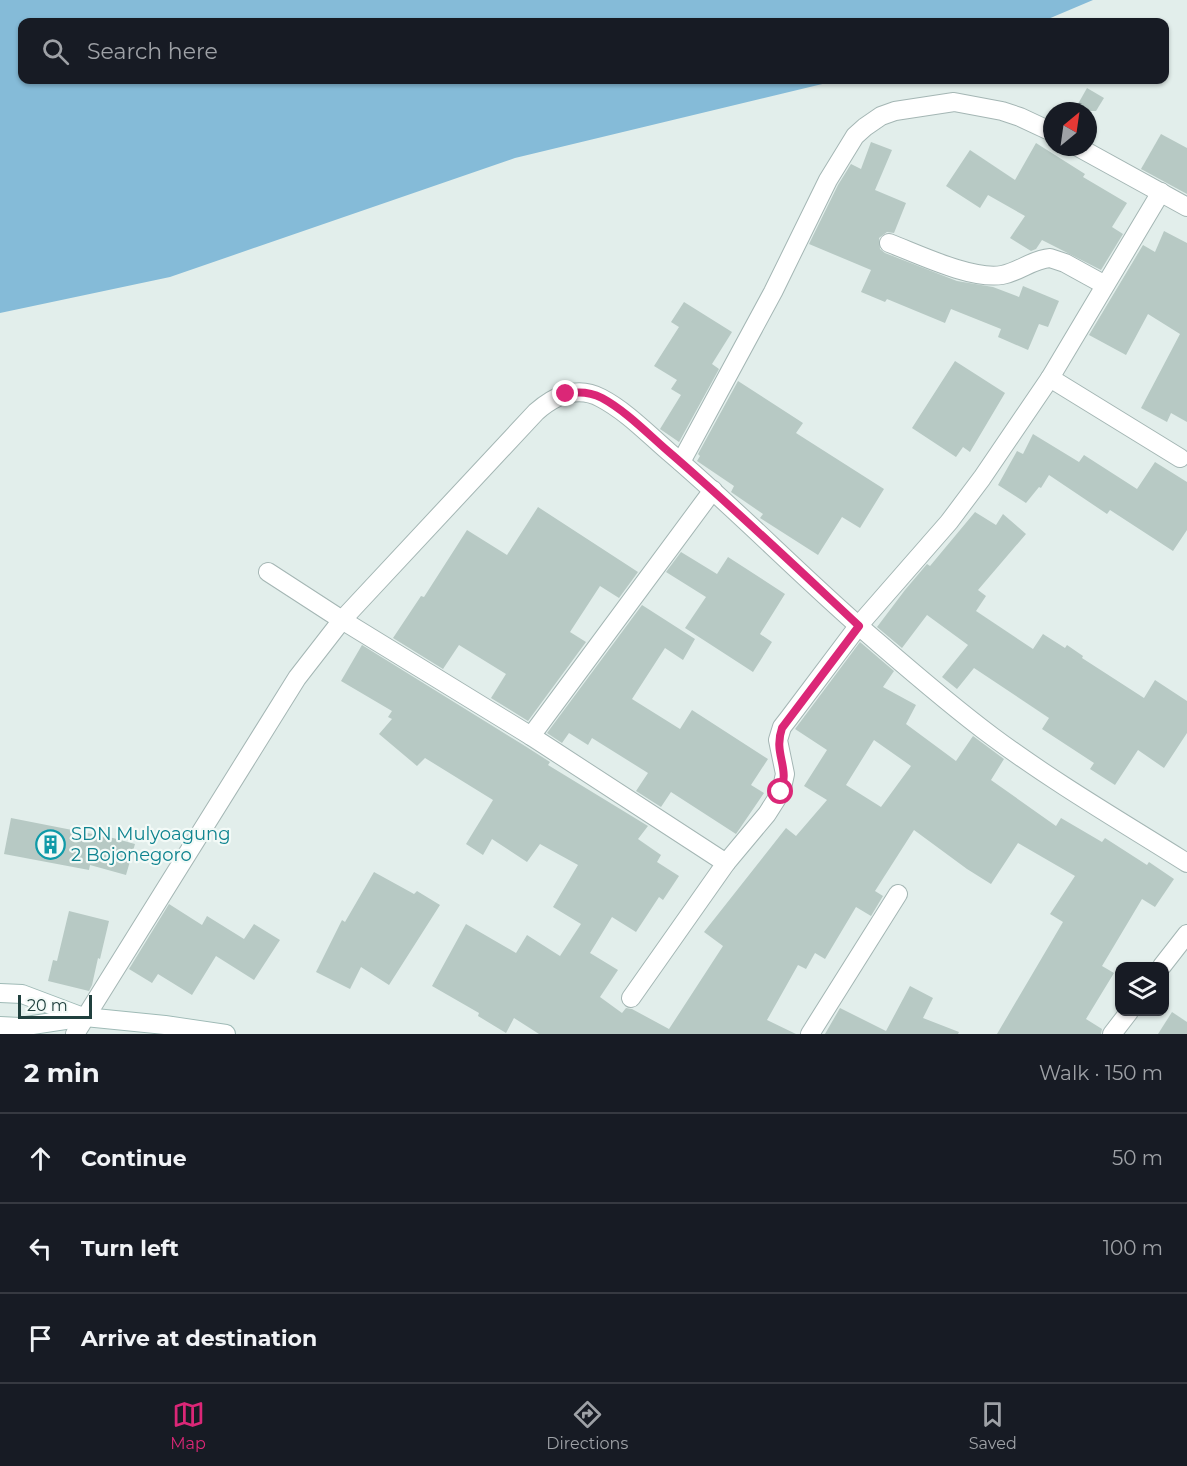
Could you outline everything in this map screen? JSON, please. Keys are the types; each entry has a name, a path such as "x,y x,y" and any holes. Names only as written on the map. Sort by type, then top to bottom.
{"street":[{"path":"681,462 773,292 828,180 855,136 881,116 895,111 954,102 1002,111 1043,128"},
{"path":"1095,156 1187,207"},
{"path":"631,998 726,863 767,814 781,792 785,774 778,746 782,728 859,626 949,522 982,478 1050,378 1161,192"},
{"path":"889,243 965,271 993,275 1005,274 1050,258 1065,263 1105,285"},
{"path":"1050,378 1180,458"},
{"path":"75,1034 297,678 342,620 536,412 555,398 574,392 593,394 603,398 681,462 859,626 991,735 1057,782 1187,863"},
{"path":"531,736 713,490"},
{"path":"268,572 531,736 726,863"},
{"path":"810,1034 898,894"},
{"path":"1165,962 1187,933"},
{"path":"0,993 22,994 85,1017 162,1029 226,1034"},
{"path":"1112,1034 1125,1016"},
{"path":"0,1026 20,1027 85,1017"}],"water":[{"path":"0,0 1093,0 1050,18 18,18 18,84 822,84 515,158 170,277 0,313"}],"building":[{"path":"1087,88 1104,98 1097,109 1097,102 1079,102"},
{"path":"1161,134 1187,148 1187,194 1141,169"},
{"path":"871,142 892,150 875,190 906,203 894,233 887,232 879,238 880,249 957,281 993,287 1019,297 1023,286 1059,301 1048,327 1039,324 1028,350 998,337 1001,329 951,309 945,323 887,299 885,302 861,292 871,270 809,244 838,185 851,164 861,169"},
{"path":"1036,143 1043,147 1043,156 1057,156 1085,174 1083,177 1127,203 1112,227 1123,234 1101,270 1042,240 1036,249 1031,251 1010,238 1025,216 988,195 980,208 946,186 970,150 1015,180"},
{"path":"1164,231 1187,243 1187,422 1171,413 1167,422 1141,408 1180,334 1148,314 1126,355 1089,335 1143,245 1155,252"},
{"path":"684,302 732,332 712,364 719,369 679,442 660,429 681,395 671,389 677,380 654,366 679,327 671,322"},
{"path":"955,361 1005,393 970,452 963,447 956,457 912,428"},
{"path":"738,381 803,423 796,433 884,489 860,528 842,517 818,555 760,518 763,514 731,492 734,486 697,461 700,456 698,454"},
{"path":"1033,434 1079,462 1084,455 1137,489 1155,462 1187,482 1187,530 1173,551 1110,510 1107,514 1049,475 1041,488 1039,487 1026,503 998,485 1017,451 1023,454"},
{"path":"538,507 638,572 619,598 600,586 570,632 586,642 528,721 491,698 506,674 459,645 443,669 393,638 421,596 424,597 467,530 507,555"},
{"path":"975,512 996,525 1003,514 1026,534 978,590 986,596 976,611 1033,649 1043,634 1065,648 1067,645 1083,656 1082,658 1144,698 1155,680 1187,701 1187,733 1164,768 1138,750 1115,785 1090,769 1094,763 1042,729 1049,718 974,668 957,689 942,677 968,645 927,615 902,648 877,627 927,564 930,566"},
{"path":"681,552 717,574 728,557 785,594 760,634 772,642 753,672 685,628 706,597 666,572"},
{"path":"642,605 695,639 683,660 665,648 632,699 680,729 692,710 768,759 751,785 764,793 736,834 671,792 661,807 636,791 648,773 592,738 588,745 569,733 562,743 547,733"},
{"path":"860,642 894,671 883,687 916,705 906,724 956,761 973,736 1004,759 991,780 1056,826 1061,818 1102,842 1105,838 1147,865 1149,862 1174,879 1155,907 1142,899 1102,966 1114,973 1086,1019 1102,1029 1101,1034 997,1034 1063,922 1050,914 1075,876 1018,843 991,884 914,830 875,891 883,896 871,916 856,907 825,959 815,953 806,969 798,965 767,1020 796,1034 539,1034 514,1018 506,1033 478,1016 479,1013 432,986 466,924 516,953 527,935 560,956 581,924 553,907 578,865 540,844 527,862 492,839 483,855 466,844 493,800 425,758 417,766 379,734 392,719 388,717 392,711 341,681 362,645 550,762 548,765 648,826 638,839 661,855 657,862 679,876 663,900 659,897 636,932 612,917 590,953 618,970 600,997 622,1013 626,1008 632,1009 669,1029 723,946 704,932 786,828 796,836 827,800 804,786 827,750 795,729","holes":["874,740 911,766 881,807 846,785"]},
{"name":"SDN Mulyoagung 2 Bojonegoro","path":"11,818 135,844 126,875 90,865 89,870 4,854"},
{"path":"374,872 414,894 417,891 440,905 389,985 361,967 350,989 316,972 342,920 345,922"},
{"path":"169,904 202,925 207,916 244,939 254,924 280,940 254,980 216,956 192,995 158,974 152,983 129,969"},
{"path":"69,911 109,921 89,991 48,981 53,960 57,961"},
{"path":"910,986 933,998 923,1018 959,1032 958,1034 825,1034 840,1008 886,1031"},
{"path":"1172,1012 1187,1022 1187,1034 1158,1034"}],"place":[{"name":"SDN Mulyoagung 2 Bojonegoro","path":"50,844"}],"route":[{"path":"566,394 584,392 593,394 603,398 626,415 713,490 859,626 782,728 778,746 785,779 781,792"}]}
